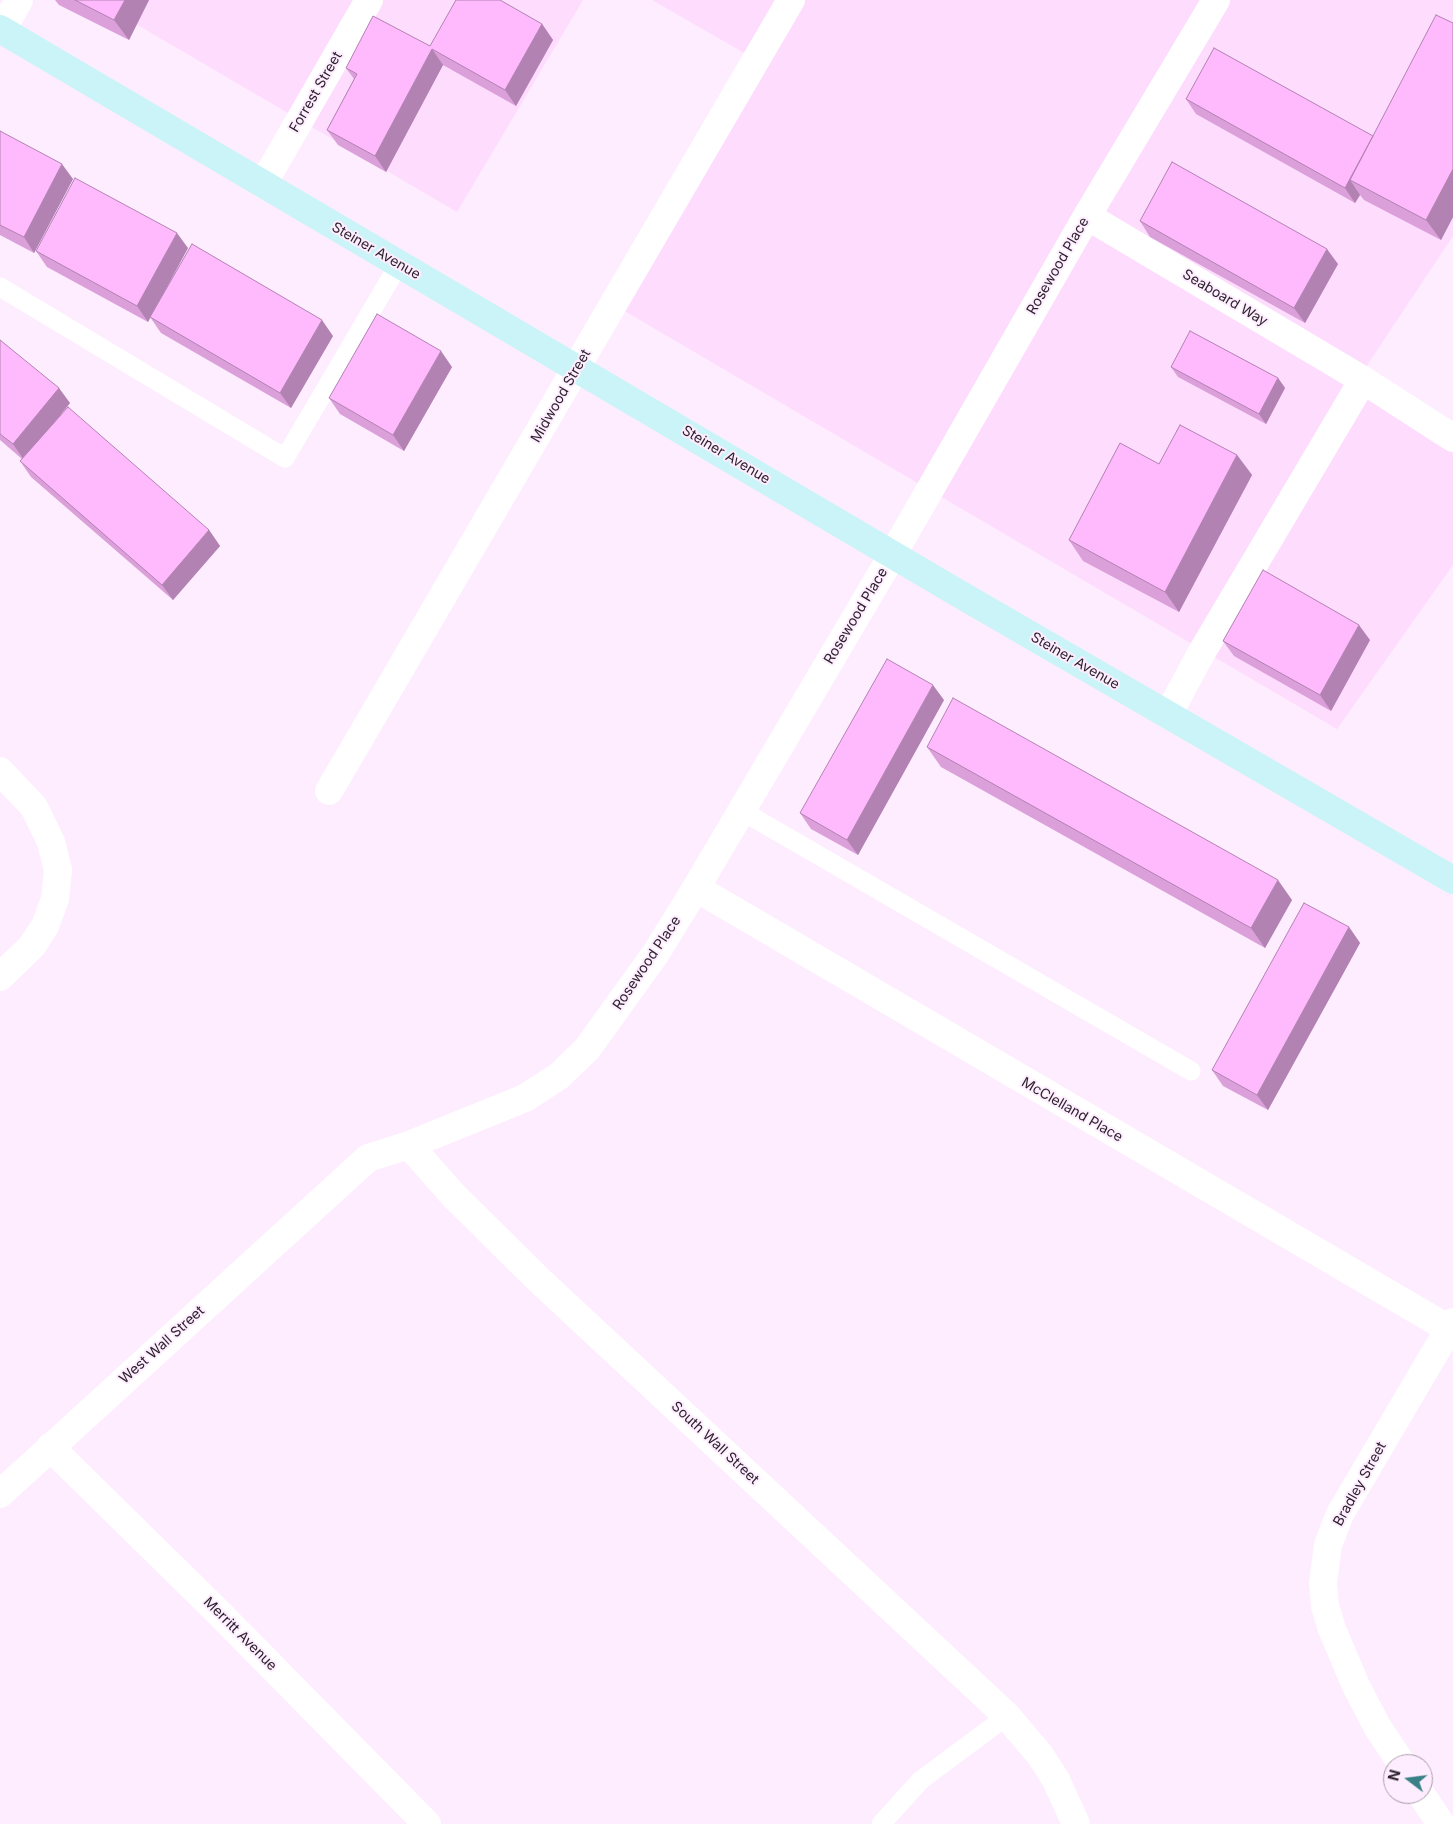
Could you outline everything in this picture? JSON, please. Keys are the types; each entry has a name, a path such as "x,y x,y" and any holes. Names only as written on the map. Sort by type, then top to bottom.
{"street":[{"path":"1,29 19,0"},
{"name":"Forrest Street","path":"263,184 369,0"},
{"name":"Midwood Street","path":"329,791 792,0"},
{"name":"Rosewood Place","path":"409,1145 525,1098 559,1076 587,1050 656,953 742,811 893,554 1087,216 1216,0"},
{"name":"Steiner Avenue","path":"1,29 893,554 1453,880"},
{"name":"Seaboard Way","path":"1087,216 1363,380 1453,438"},
{"path":"1168,715 1199,657 1363,380"},
{"path":"0,771 34,807 52,842 58,870 55,899 45,926 32,946 0,977"},
{"name":"McClelland Place","path":"696,888 1451,1326"},
{"name":"West Wall Street","path":"0,1494 368,1158 409,1145"},
{"name":"South Wall Street","path":"409,1145 453,1195 538,1279 1007,1716 1040,1755 1056,1780 1076,1824"},
{"name":"Bradley Street","path":"1395,1754 1378,1728 1356,1686 1332,1629 1325,1606 1323,1583 1328,1545 1340,1514 1451,1326"},
{"name":"Merritt Avenue","path":"50,1447 217,1611 427,1824"},
{"path":"1428,1804 1441,1824"}],"lane":[{"path":"0,287 285,458 399,264"},
{"path":"742,811 1191,1071"},
{"path":"881,1824 921,1780 1007,1716"}],"shaded area":[{"path":"95,0 583,0 457,212"},
{"path":"652,0 1453,0 1453,236 1358,379 1453,434 1453,565 1337,729 616,306 760,62"}],"building":[{"path":"75,0 125,0 114,20"},
{"path":"456,0 500,0 542,24 505,90 432,49 375,156 327,130 357,74 346,68 373,16 430,46"},
{"path":"1436,15 1453,23 1453,169 1426,220 1350,180"},
{"path":"1214,48 1373,136 1345,188 1186,99"},
{"path":"0,131 62,164 24,237 0,225"},
{"path":"1172,162 1327,249 1294,308 1140,221"},
{"path":"75,178 177,233 137,306 36,251"},
{"path":"192,244 322,320 280,393 150,317"},
{"path":"377,314 441,351 393,435 329,398"},
{"path":"1190,331 1278,378 1259,414 1171,367"},
{"path":"0,340 59,388 13,444 0,434"},
{"path":"68,407 209,530 162,585 20,461"},
{"path":"1180,425 1237,455 1165,592 1069,540 1120,443 1159,464"},
{"path":"1263,570 1359,625 1320,695 1223,641"},
{"path":"887,659 933,685 847,840 800,813"},
{"path":"953,698 1278,880 1251,928 927,747"},
{"path":"1304,903 1349,927 1257,1095 1212,1070"}]}
